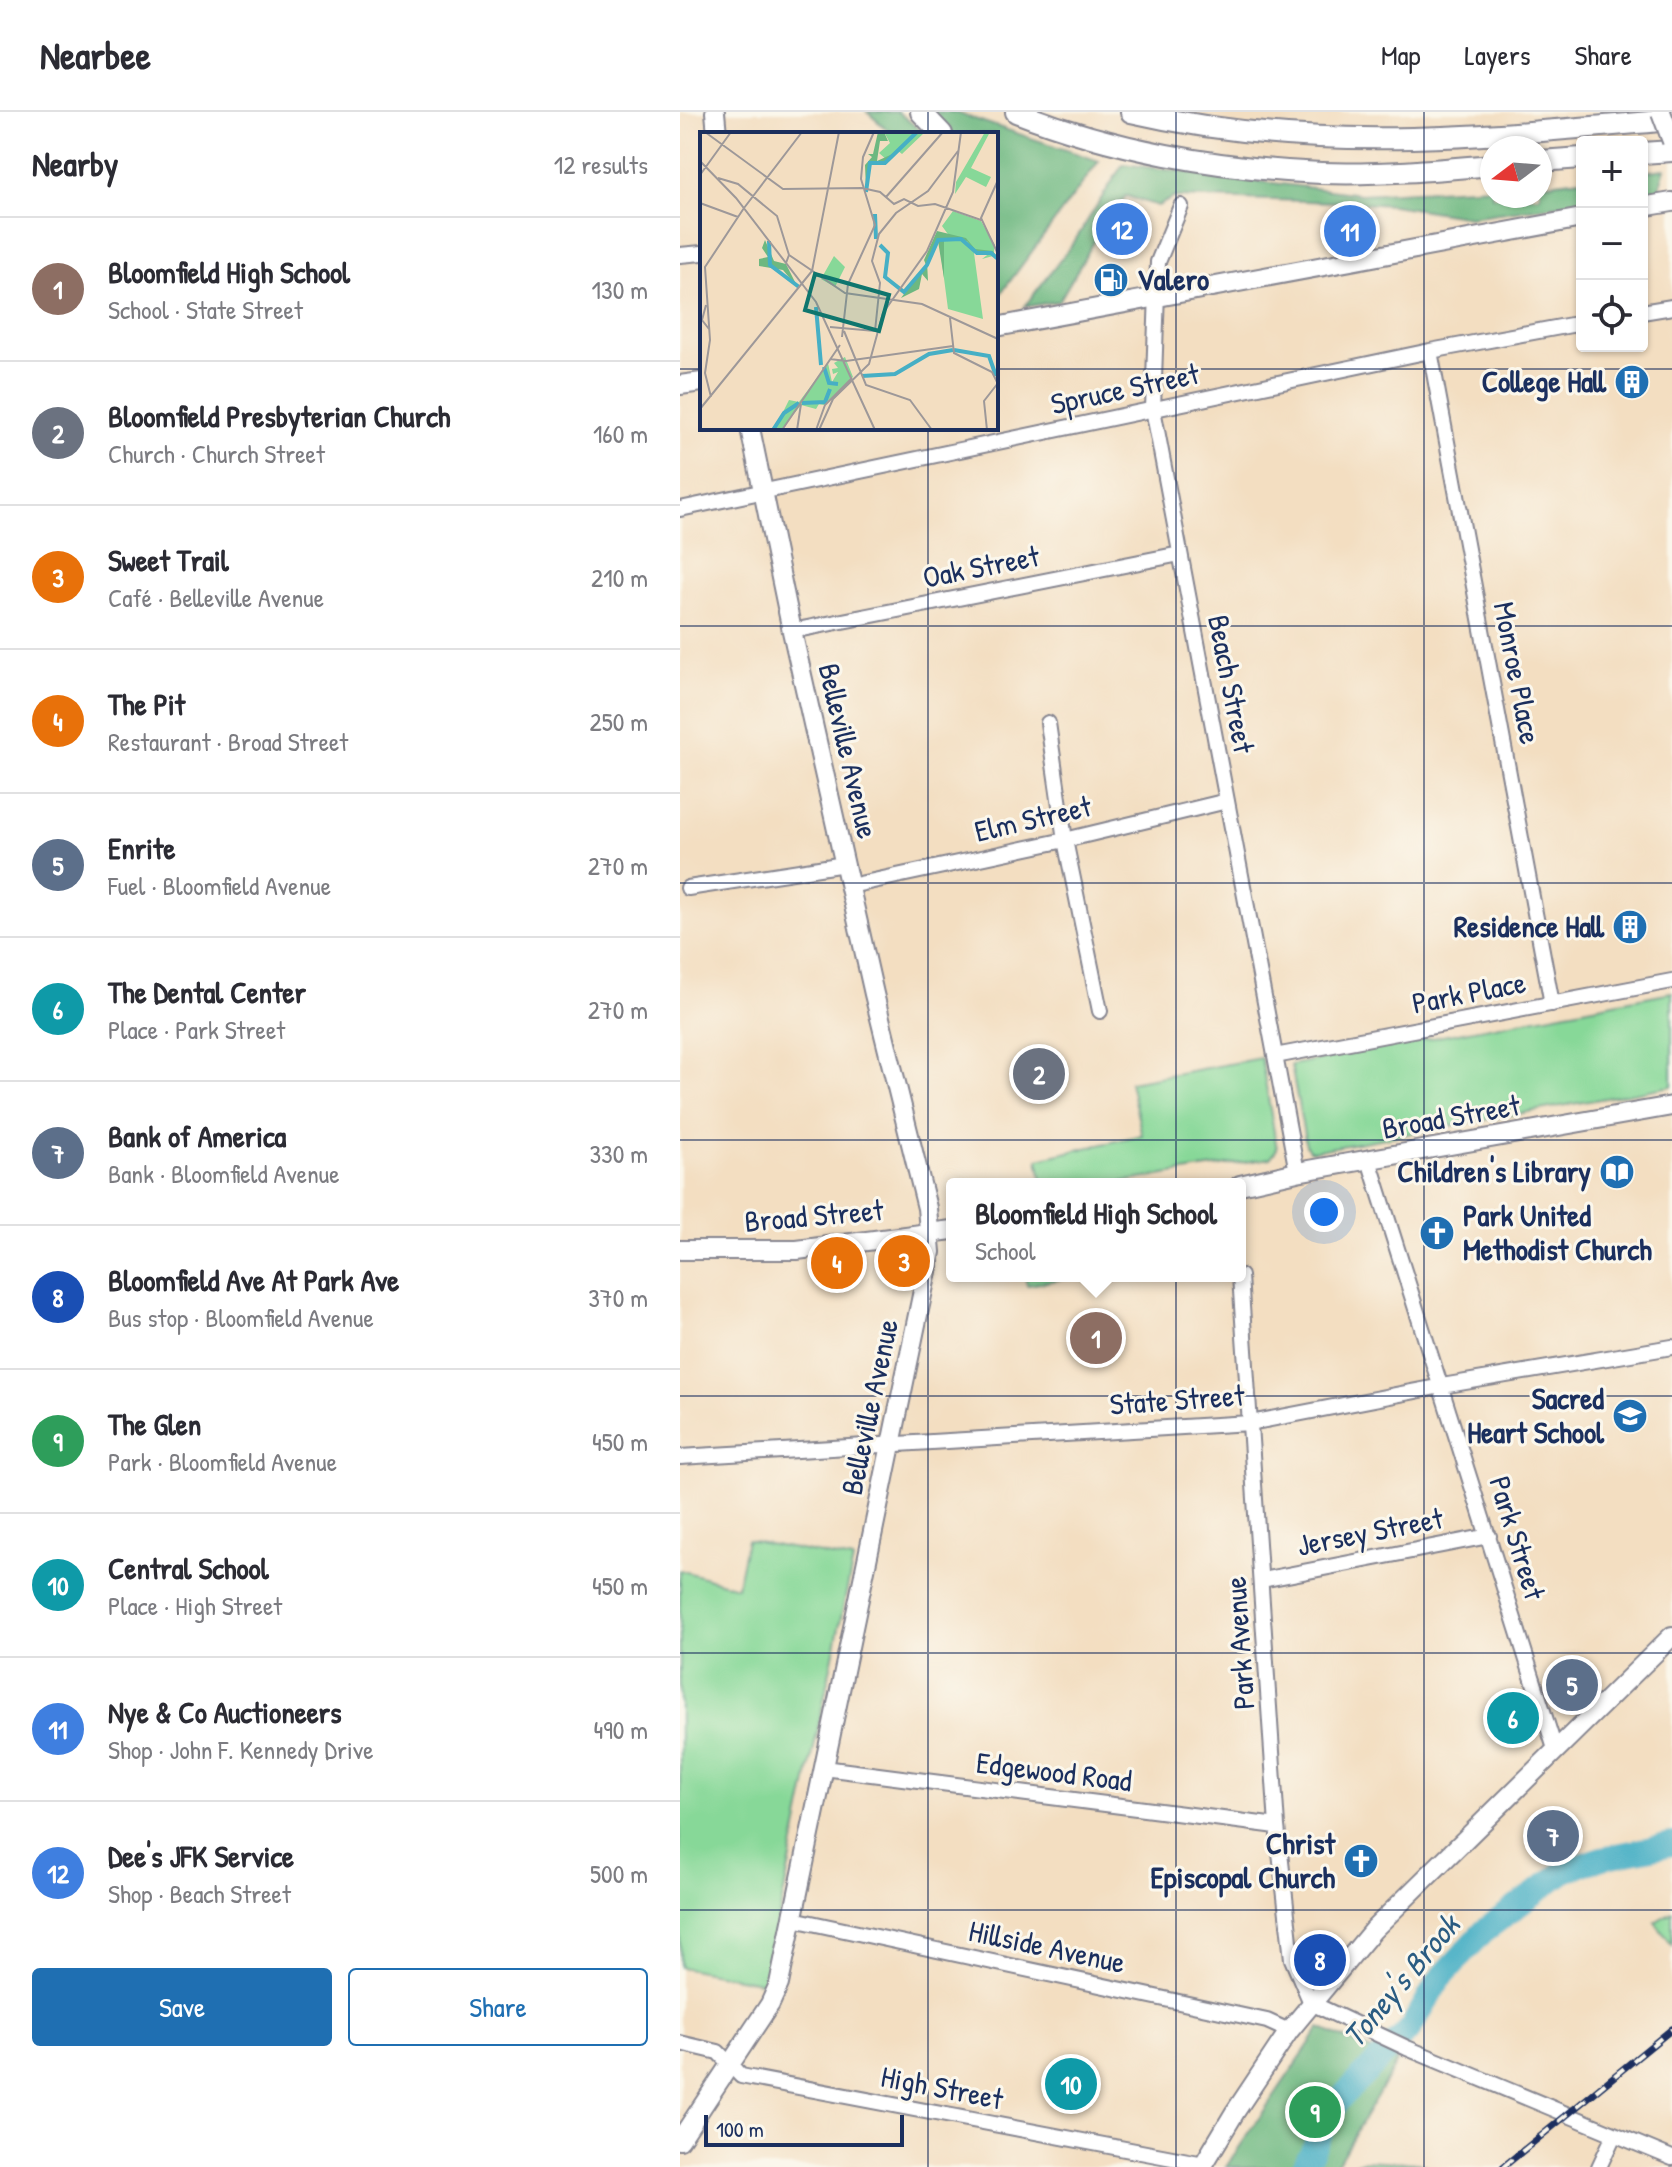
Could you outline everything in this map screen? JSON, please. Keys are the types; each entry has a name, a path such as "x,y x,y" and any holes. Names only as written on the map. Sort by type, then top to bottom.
{"highway":[{"path":"921,112 940,132"},
{"path":"1016,112 1102,140 1248,166 1321,173 1480,166"},
{"path":"1131,112 1186,124 1258,134 1331,139 1428,138 1667,118"},
{"path":"1552,160 1576,158"}],"main road":[{"path":"715,112 717,132"},
{"path":"1663,150 1667,118"},
{"path":"1648,206 1672,202"},
{"path":"998,327 1576,219"},
{"path":"680,385 700,382"},
{"name":"Belleville Avenue","path":"680,2140 770,2004 779,1984 931,1252 927,1208 792,631 750,430"},
{"name":"Broad Street","path":"1246,1184 1672,1106"},
{"name":"Broad Street","path":"680,1250 797,1250 946,1231"},
{"path":"1203,2166 1289,2031 1402,1899 1672,1636"}],"street":[{"name":"Beach Street","path":"1181,206 1158,262 1153,409 1297,1172"},
{"path":"680,255 700,253"},
{"path":"1648,311 1672,307"},
{"name":"Spruce Street","path":"680,509 1430,351 1576,324"},
{"name":"Monroe Place","path":"1430,351 1552,1004"},
{"name":"Oak Street","path":"792,631 1180,554"},
{"path":"1048,723 1065,840 1100,1011"},
{"name":"Elm Street","path":"850,886 1065,840 1227,801"},
{"path":"688,888 845,864"},
{"name":"Park Place","path":"1275,1056 1672,981"},
{"name":"Park Street","path":"1369,1160 1555,1749"},
{"name":"Park Avenue","path":"1240,1282 1277,1826 1292,1959 1311,2003"},
{"name":"State Street","path":"680,1457 1250,1423 1672,1347"},
{"name":"Jersey Street","path":"1262,1580 1489,1536"},
{"name":"Edgewood Road","path":"824,1768 1277,1826"},
{"name":"Hillside Avenue","path":"793,1919 1267,2021 1289,2031"},
{"path":"1311,2003 1407,2048 1672,2158"},
{"name":"High Street","path":"680,2043 718,2052 741,2076 1203,2166"},
{"path":"1599,2167 1614,2135"}],"green space":[{"path":"867,112 898,112 923,132 890,132"},
{"path":"929,112 954,112 1099,161 998,297 998,132 949,132"},
{"path":"1123,164 1360,194 1480,188 1480,208 1537,208 1470,217 1392,205 1336,202 1175,197 1158,206 1126,196 1105,223 1059,301 1024,307 1074,242"},
{"path":"1665,169 1659,189 1648,191 1648,171"},
{"path":"1576,180 1576,203 1552,206 1552,183"},
{"path":"1672,992 1672,1086 1313,1151 1306,1145 1291,1065"},
{"path":"1261,1058 1277,1149 1270,1158 1147,1178 1042,1178 1038,1159 1142,1135 1130,1082"},
{"path":"747,1540 853,1560 765,1983 680,1967 680,1570 737,1587"},
{"path":"1672,1912 1672,1945 1655,1922"},
{"path":"1320,2028 1397,2062 1335,2167 1226,2167"},
{"path":"1365,2160 1418,2163 1431,2167 1345,2167"}],"waterway":[{"name":"Toney's Brook","path":"1304,2167 1337,2102 1410,2029 1439,1980 1484,1931 1566,1870 1602,1858 1672,1844"}],"railway":[{"path":"1503,2167 1672,2029"}],"place":[{"name":"Dee's JFK Service","path":"1122,229"},
{"name":"Nye & Co Auctioneers","path":"1350,231"},
{"name":"Valero","path":"1111,280"},
{"name":"College Hall","path":"1632,382"},
{"name":"Residence Hall","path":"1630,927"},
{"name":"Bloomfield Presbyterian Church","path":"1039,1074"},
{"name":"Children's Library","path":"1617,1172"},
{"name":"Park United Methodist Church","path":"1437,1233"},
{"name":"Sweet Trail","path":"904,1261"},
{"name":"The Pit","path":"837,1263"},
{"name":"Bloomfield High School","path":"1096,1338"},
{"name":"Sacred Heart School","path":"1630,1416"},
{"name":"Enrite","path":"1572,1685"},
{"name":"The Dental Center","path":"1513,1718"},
{"name":"Bank of America","path":"1553,1836"},
{"name":"Christ Episcopal Church","path":"1361,1861"},
{"name":"Bloomfield Ave At Park Ave","path":"1320,1960"},
{"name":"Central School","path":"1071,2084"},
{"name":"The Glen","path":"1315,2112"}]}
